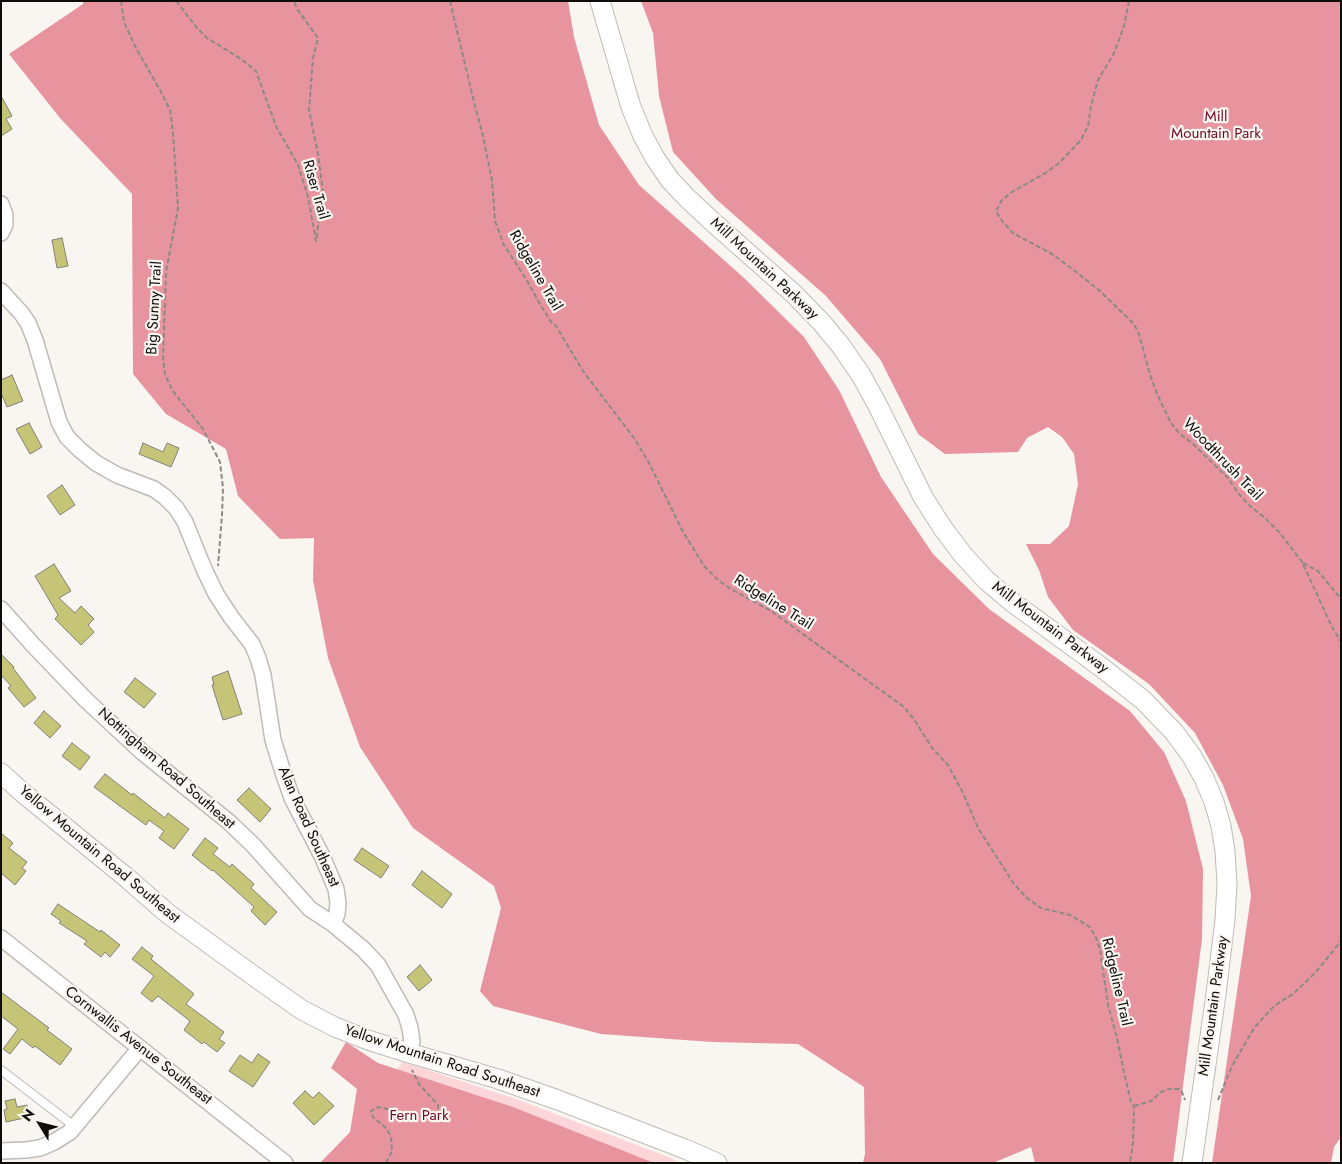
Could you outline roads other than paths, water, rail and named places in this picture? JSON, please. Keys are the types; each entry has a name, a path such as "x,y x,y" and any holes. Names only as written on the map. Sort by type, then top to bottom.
{"street":[{"name":"Mill Mountain Parkway","path":"600,1 631,107 643,136 670,180 715,224 794,294 841,346 861,375 878,406 923,497 963,555 986,580 1012,602 1143,700 1174,732 1204,778 1221,826 1225,851 1227,884 1226,920 1192,1163"},
{"path":"1,204 5,215 5,225 1,233"},
{"name":"Alan Road Southeast","path":"1,291 28,323 35,340 59,422 67,437 96,463 117,475 154,490 176,508 185,522 216,594 252,644 263,675 273,740 282,769 292,798 322,856 336,890 338,903 334,924"},
{"name":"Nottingham Road Southeast","path":"1,609 86,700 142,752 235,828 253,845 306,905 334,924"},
{"name":"Yellow Mountain Road Southeast","path":"1,773 167,913 302,1010 335,1027 409,1054 498,1079 558,1100 686,1149 717,1163"},
{"path":"334,924 364,949 378,965 406,1015 412,1041 409,1054"},
{"name":"Cornwallis Avenue Southeast","path":"1,938 280,1159"},
{"path":"1,1151 40,1148 70,1132 140,1048"}],"lane":[{"path":"1,1070 74,1126"}],"park label":[{"name":"Mill Mountain Park","path":"1216,126"},
{"name":"Fern Park","path":"419,1116"}]}
